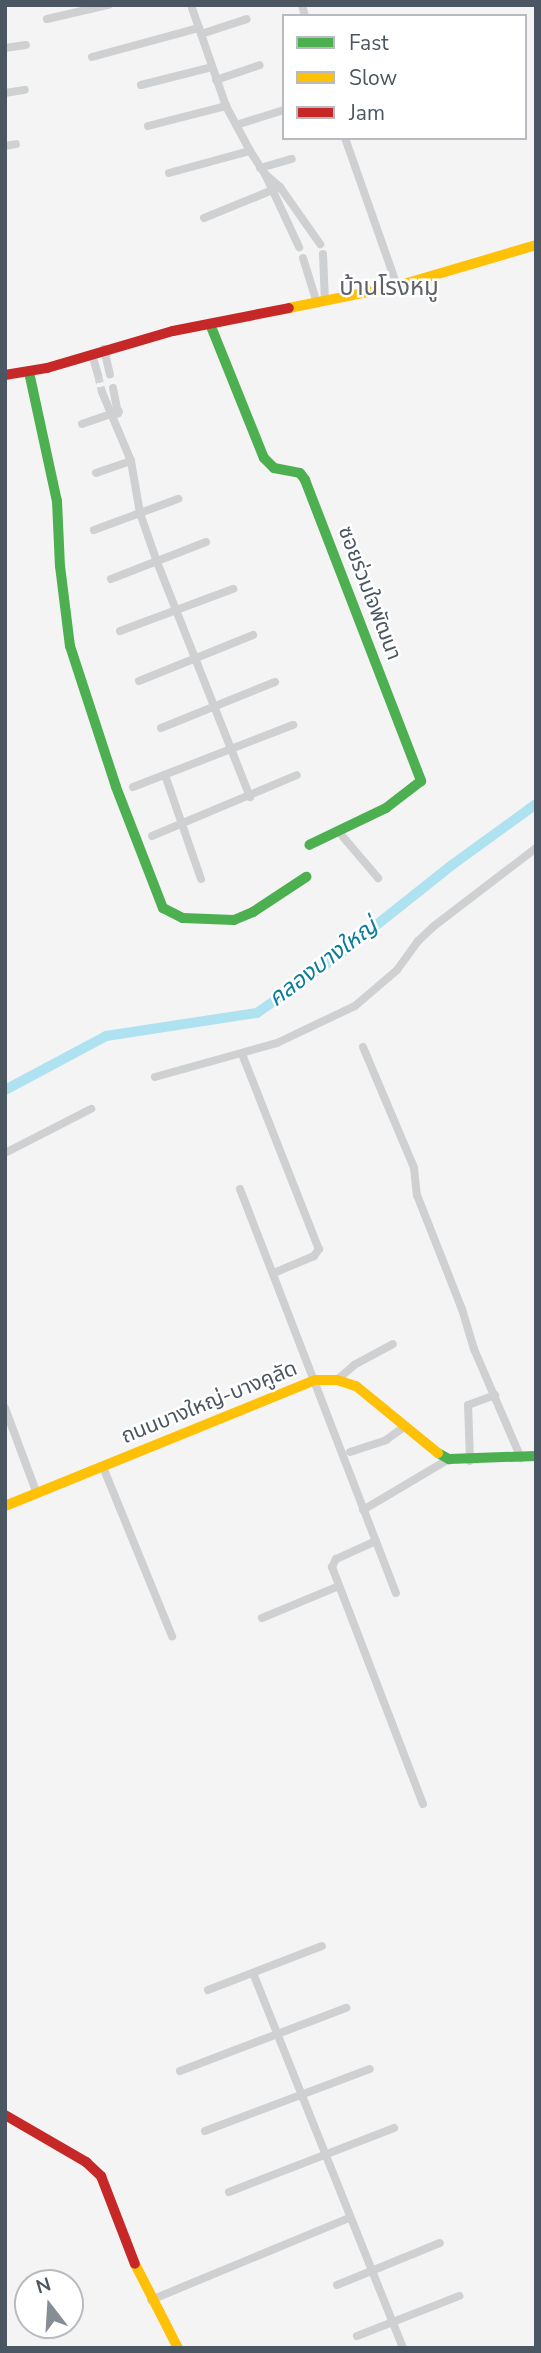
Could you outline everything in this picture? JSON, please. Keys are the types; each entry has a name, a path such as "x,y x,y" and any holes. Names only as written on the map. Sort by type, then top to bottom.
{"street":[{"path":"47,19 108,5"},
{"path":"191,5 226,106 299,247"},
{"path":"92,57 247,19"},
{"path":"5,48 26,45"},
{"path":"216,80 260,65"},
{"path":"141,86 212,67"},
{"path":"5,93 25,90"},
{"path":"148,126 226,106"},
{"path":"236,125 282,111"},
{"path":"346,140 397,286"},
{"path":"5,146 16,144"},
{"path":"169,173 250,151"},
{"path":"262,171 292,159"},
{"path":"262,171 280,187 320,244"},
{"path":"204,218 271,193 280,187"},
{"path":"5,375 29,372 104,349 210,324 397,286 536,245"},
{"path":"321,302 323,254"},
{"path":"303,258 321,302"},
{"name":"ซอยร่วมใจพัฒนา","path":"210,324 264,458 274,468 300,473 306,480 421,781 386,808 309,845"},
{"path":"104,349 110,374"},
{"path":"92,354 99,375"},
{"path":"29,372 57,500 60,566 71,646 116,787 163,908 183,918 234,920 253,912 306,877"},
{"path":"113,388 114,413 131,461 140,513 175,611 250,797"},
{"path":"102,391 114,413"},
{"path":"82,424 114,413"},
{"path":"96,473 131,461"},
{"path":"94,530 178,499"},
{"path":"111,579 206,542"},
{"path":"120,631 233,589"},
{"path":"139,681 253,635"},
{"path":"161,728 275,682"},
{"path":"133,787 293,725"},
{"path":"166,775 201,878"},
{"path":"152,836 297,775"},
{"path":"338,831 378,878"},
{"path":"155,1077 242,1054 324,1023 355,1006 397,970 418,941 434,926 536,848"},
{"path":"363,1047 414,1168 417,1195 462,1309 474,1349 521,1458"},
{"path":"242,1054 319,1249 314,1256 274,1273"},
{"path":"5,1153 91,1109"},
{"path":"240,1189 397,1593"},
{"path":"337,1380 354,1365 393,1344"},
{"name":"ถนนบางใหญ่-บางคูลัด","path":"5,1506 315,1380 337,1380 365,1392 435,1452 449,1459 470,1461 536,1456"},
{"path":"470,1461 468,1405 495,1395"},
{"path":"5,1408 37,1494"},
{"path":"350,1452 386,1440 405,1426"},
{"path":"363,1510 449,1459"},
{"path":"103,1466 172,1636"},
{"path":"376,1542 332,1563 423,1804"},
{"path":"262,1618 339,1586"},
{"path":"208,1990 322,1946"},
{"path":"253,1973 403,2348"},
{"path":"180,2071 346,2008"},
{"path":"205,2131 370,2069"},
{"path":"5,2115 86,2162 101,2176 150,2300 178,2348"},
{"path":"229,2192 394,2128"},
{"path":"150,2300 349,2218"},
{"path":"337,2285 440,2243"},
{"path":"357,2336 459,2296"}],"waterway":[{"name":"คลองบางใหญ่","path":"5,1090 106,1036 257,1013 335,958 452,865 536,804"}],"tunnel":[{"path":"98,375 102,392"}],"traffic: fast":[{"path":"210,324 264,458 274,468 300,473 305,480 421,781 386,808 309,845"},
{"path":"29,372 57,501 60,566 70,646 116,787 163,908 183,918 234,920 253,912 306,877"},
{"path":"438,1453 449,1459 536,1456"}],"traffic: slow":[{"path":"289,308 397,286 536,245"},
{"path":"5,1506 315,1380 337,1380 356,1386 438,1453"},
{"path":"135,2264 178,2348"}],"traffic: jam":[{"path":"5,375 47,368 173,331 289,308"},
{"path":"5,2115 86,2162 101,2176 135,2264"}],"district":[{"name":"บ้านโรงหมู","path":"389,288"}]}
